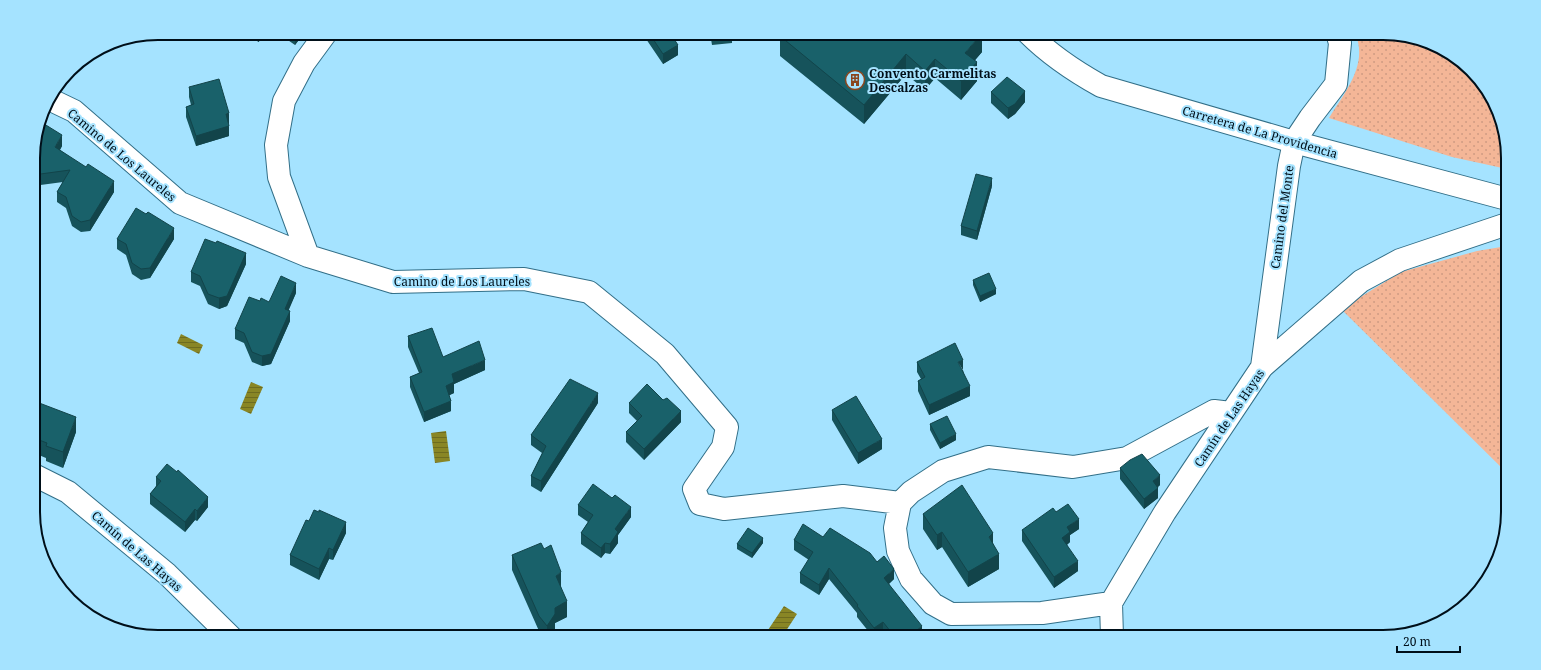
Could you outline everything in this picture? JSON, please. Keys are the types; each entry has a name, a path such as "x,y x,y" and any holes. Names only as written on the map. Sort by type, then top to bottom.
{"street":[{"path":"308,256 279,177 276,145 284,101 304,63 321,40"},
{"name":"Carretera de La Providencia","path":"1035,40 1045,51 1073,70 1101,86 1294,142 1501,197"},
{"name":"Camino del Monte","path":"1262,367 1289,166 1294,142 1336,84 1339,40"},
{"name":"Camino de Los Laureles","path":"54,102 74,111 180,203 308,256 393,282 524,279 589,292 665,354 727,427 723,447 694,489 700,504 724,509 843,496 900,503"},
{"name":"Camín de Las Hayas","path":"1111,602 1165,512 1262,367 1361,281 1400,260 1501,226"},
{"path":"1112,630 1111,602 1042,613 951,614 933,604 911,579 898,551 895,528 900,503 911,492 943,471 988,457 1073,467 1128,458 1214,411 1230,413"},
{"name":"Camín de Las Hayas","path":"40,478 68,492 167,574 224,630"}],"shaded area":[{"path":"1358,40 1391,40 1406,42 1428,49 1455,64 1477,86 1492,113 1497,127 1500,143 1501,168 1452,157 1329,118 1348,88 1353,77 1359,56"},
{"path":"1501,247 1501,467 1341,309 1401,272 1477,251"},
{"path":"181,334 203,345 199,354 177,343"},
{"path":"251,382 263,387 251,414 240,409"},
{"path":"446,431 450,461 435,463 431,433"},
{"path":"784,606 797,614 787,630 768,630"}],"building":[{"path":"654,40 675,40 678,45 663,54"},
{"path":"785,40 976,40 965,53 977,62 961,81 935,59 925,71 906,54 864,105"},
{"path":"1007,77 1025,91 1015,104 1008,108 991,92"},
{"path":"219,79 229,113 226,114 229,126 196,136 186,107 194,104 189,87"},
{"path":"45,124 62,135 55,147 86,167 88,164 114,181 90,220 81,222 72,216 66,197 57,192 70,170 40,174 40,150"},
{"path":"976,174 992,178 977,231 961,226"},
{"path":"136,208 146,214 148,212 174,228 150,268 141,269 132,263 126,244 117,239"},
{"path":"205,239 216,243 217,241 246,253 227,296 219,298 208,294 200,276 191,272"},
{"path":"989,273 996,289 980,296 973,280"},
{"path":"281,276 296,283 285,309 290,311 271,354 262,356 252,352 244,333 235,329 249,297 260,301 261,298 269,302"},
{"path":"432,328 443,357 479,341 485,360 452,374 454,382 446,386 451,401 424,412 410,377 422,372 408,336"},
{"path":"955,343 963,360 958,362 970,386 929,405 918,381 925,377 917,362"},
{"path":"570,379 598,393 541,481 531,476 546,446 531,435"},
{"path":"647,384 663,400 667,398 681,411 644,449 626,432 642,416 629,403"},
{"path":"856,396 882,439 858,453 832,410"},
{"path":"40,403 76,417 63,452 46,446 47,443 40,440"},
{"path":"947,416 956,434 940,443 930,424"},
{"path":"1142,454 1160,475 1153,481 1158,488 1144,499 1120,468 1130,460"},
{"path":"167,464 177,472 178,470 208,497 197,511 195,509 185,522 150,494 161,481 156,477"},
{"path":"593,484 612,498 615,495 631,507 615,529 618,532 610,544 605,543 601,548 581,533 593,515 578,505"},
{"path":"962,485 993,533 989,537 999,554 968,572 942,532 937,535 923,514"},
{"path":"1068,504 1079,519 1067,527 1070,532 1062,538 1078,561 1054,577 1022,530 1053,508 1056,512"},
{"path":"314,510 319,512 319,510 346,522 333,550 329,548 319,569 290,555 306,520 309,521"},
{"path":"803,524 823,537 830,528 870,553 877,562 884,556 894,569 884,578 922,626 917,630 889,630 883,622 874,628 829,568 819,585 800,573 813,552 794,540"},
{"path":"748,528 763,538 752,553 737,544"},
{"path":"541,543 544,549 551,545 561,572 556,576 567,601 555,608 555,614 547,626 539,616 512,555"}],"place":[{"name":"Convento Carmelitas Descalzas","path":"855,80"}]}
